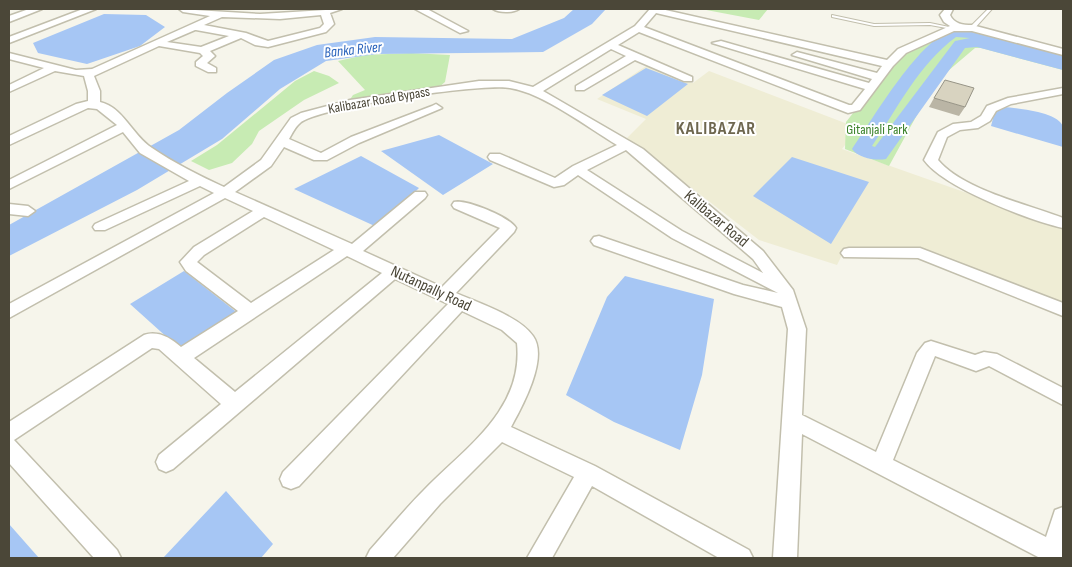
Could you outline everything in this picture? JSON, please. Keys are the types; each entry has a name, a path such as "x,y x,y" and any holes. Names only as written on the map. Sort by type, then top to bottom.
{"street":[{"path":"9,19 39,9 62,19"},
{"path":"9,40 91,9"},
{"path":"183,9 219,15 302,11 325,12 337,9"},
{"path":"420,9 463,32"},
{"path":"498,9 514,9"},
{"path":"535,91 612,46 638,28 655,9 889,64"},
{"path":"948,9 945,15 954,27"},
{"path":"196,27 240,35 268,44 298,38 328,27 325,12"},
{"path":"9,56 76,73 94,72 161,44 219,15"},
{"path":"638,28 848,109 856,108 889,64 902,51 954,27 972,28 1063,52"},
{"path":"161,44 192,51 202,51 240,35"},
{"path":"742,68 774,36"},
{"path":"717,43 871,87"},
{"path":"612,46 688,79"},
{"path":"202,51 210,55 200,64 212,70"},
{"path":"797,55 879,77"},
{"path":"580,88 634,56"},
{"path":"9,89 52,68"},
{"path":"9,141 80,106 94,104 94,91 88,78 94,72"},
{"name":"Kalibazar Road Bypass","path":"9,312 226,192 266,163 295,121 350,103 479,84 509,84 535,91"},
{"name":"Kalibazar Road","path":"535,91 638,152 758,255 787,296 796,329 785,558"},
{"path":"1063,91 1008,101 990,109 986,118 974,125 957,127 942,135 931,160 934,167 969,187 1063,223"},
{"name":"Nutanpally Road","path":"94,104 101,106 125,126 145,150 200,181 266,210 508,325 526,340 530,357 525,378 499,431 432,497 378,558"},
{"path":"280,143 290,143 319,157 327,156 355,140 436,108"},
{"path":"9,185 125,126"},
{"path":"495,157 554,183 627,145"},
{"path":"578,169 638,213 787,296"},
{"path":"100,226 200,181"},
{"path":"180,357 351,250 420,195"},
{"path":"291,479 451,299 509,228 502,222 459,205"},
{"path":"9,209 28,211"},
{"path":"250,312 192,268 188,262 199,251 266,210"},
{"path":"600,242 740,290 787,296"},
{"path":"849,253 920,253 1063,310"},
{"path":"166,462 393,272"},
{"path":"9,433 142,343 157,340 235,404"},
{"path":"881,464 926,353 931,348 945,350 976,363 984,359 991,359 1063,396"},
{"path":"793,420 881,464 1053,555 1063,518"},
{"path":"499,431 588,473 741,558"},
{"path":"9,448 109,558"},
{"path":"539,558 588,473"}],"lane":[{"path":"972,28 990,9"},
{"path":"834,16 874,26 930,24 954,27"}],"shaded area":[{"path":"649,64 693,83 709,71 858,128 842,149 1063,227 1063,307 922,248 845,249 837,265 759,240 627,138 646,119 597,99"}],"green space":[{"path":"701,9 768,9 759,20"},
{"name":"Gitanjali Park","path":"972,28 1063,52 1063,70 975,48 935,82 889,166 845,149 846,122 902,51 945,29"},
{"path":"411,53 450,55 445,82 438,88 349,101 353,95 365,90 338,61 365,55"},
{"path":"314,71 329,76 339,83 304,100 259,131 252,144 232,163 209,170 191,161 217,145 295,81"}],"water":[{"name":"Banka River","path":"574,9 606,9 592,24 543,52 377,54 326,61 280,89 222,139 137,190 9,256 9,225 179,130 274,60 317,45 375,37 512,39 564,18"},
{"path":"104,14 146,15 165,27 140,46 87,64 38,53 33,43"},
{"path":"646,68 688,84 647,116 602,95"},
{"path":"1004,107 1046,114 1060,122 1064,134 1063,147 991,126 995,111"},
{"path":"439,135 493,164 443,195 381,151"},
{"path":"361,156 419,188 379,228 294,189"},
{"path":"792,157 869,182 831,244 753,196"},
{"path":"184,271 239,314 180,349 130,304"},
{"path":"625,276 714,299 702,375 680,450 614,422 566,395 607,297"},
{"path":"226,491 273,544 261,558 163,558"},
{"path":"9,524 39,558 9,558"}],"building":[{"path":"945,80 974,88 965,107 934,98"}],"waterway":[{"path":"1063,57 974,34 960,32 951,34 940,42 916,69 861,149 879,155 960,44 978,43 1063,65"}],"district":[{"name":"KALIBAZAR","path":"716,128"}]}
